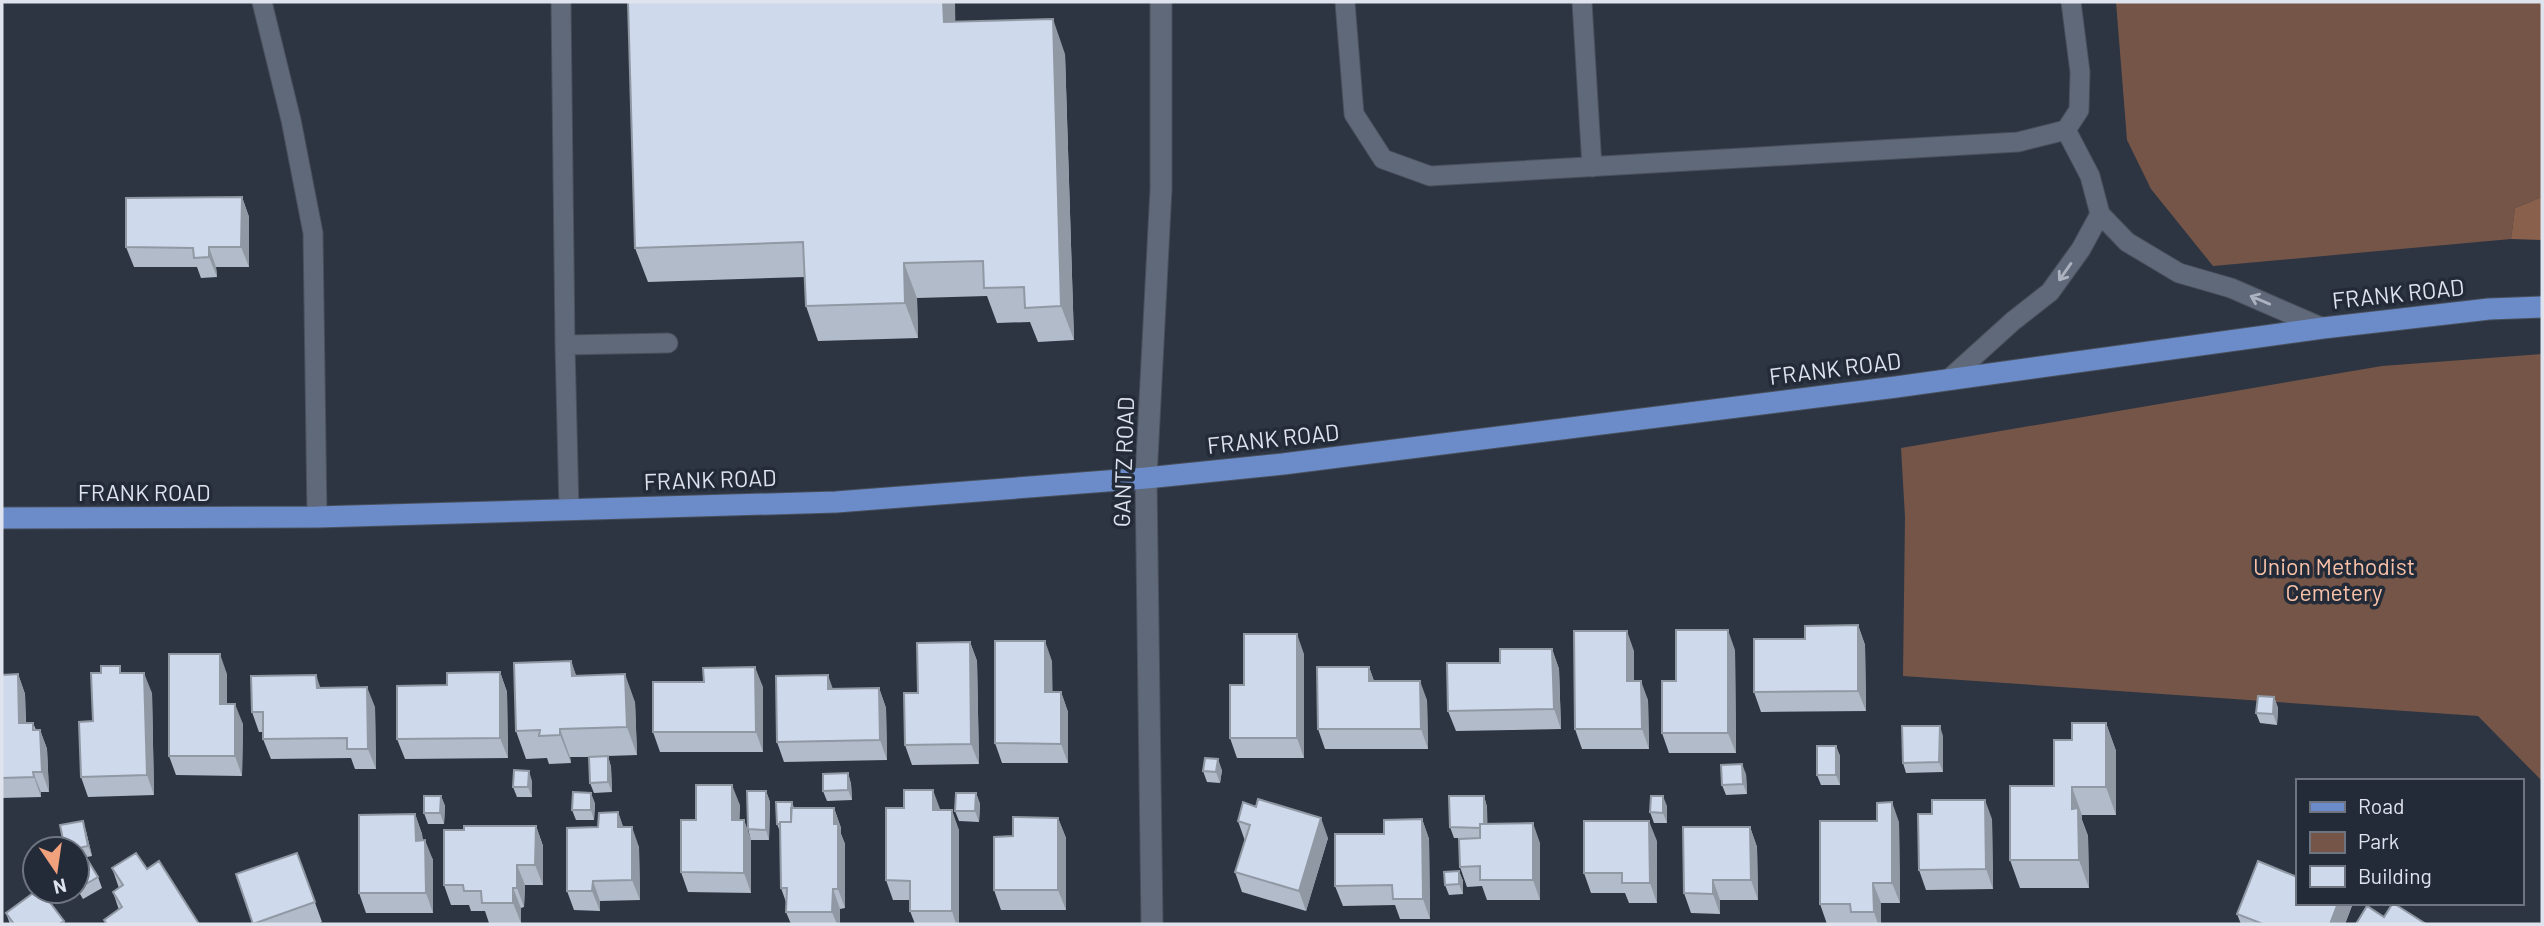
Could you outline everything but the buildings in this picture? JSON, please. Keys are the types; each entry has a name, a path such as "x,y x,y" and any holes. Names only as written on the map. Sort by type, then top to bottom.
{"main road":[{"name":"GANTZ ROAD","path":"1153,924 1146,478 1161,189 1161,2"},
{"name":"FRANK ROAD","path":"2,518 317,517 836,502 1146,478 1283,464 1950,379 2323,328 2489,309 2542,307"}],"lane":[{"path":"262,2 291,120 313,233 317,517"},
{"path":"561,2 569,510"},
{"path":"1345,2 1353,114 1383,159 1430,176 2018,142 2066,130 2080,110 2080,72 2071,2"},
{"path":"1582,2 1592,167"},
{"path":"2066,130 2090,176 2100,214 2127,242 2179,273 2231,288 2323,328"},
{"path":"1950,379 2013,321 2050,292 2081,249 2100,214"},
{"path":"565,345 668,343"}],"green space":[{"path":"2116,2 2542,2 2542,197 2515,208 2511,239 2213,266 2151,189 2127,140"},
{"name":"Union Methodist Cemetery","path":"2542,354 2542,781 2478,716 1903,676 1905,517 1901,448 2382,366"}],"shaded area":[{"path":"2542,197 2542,240 2511,239 2515,208"}]}
